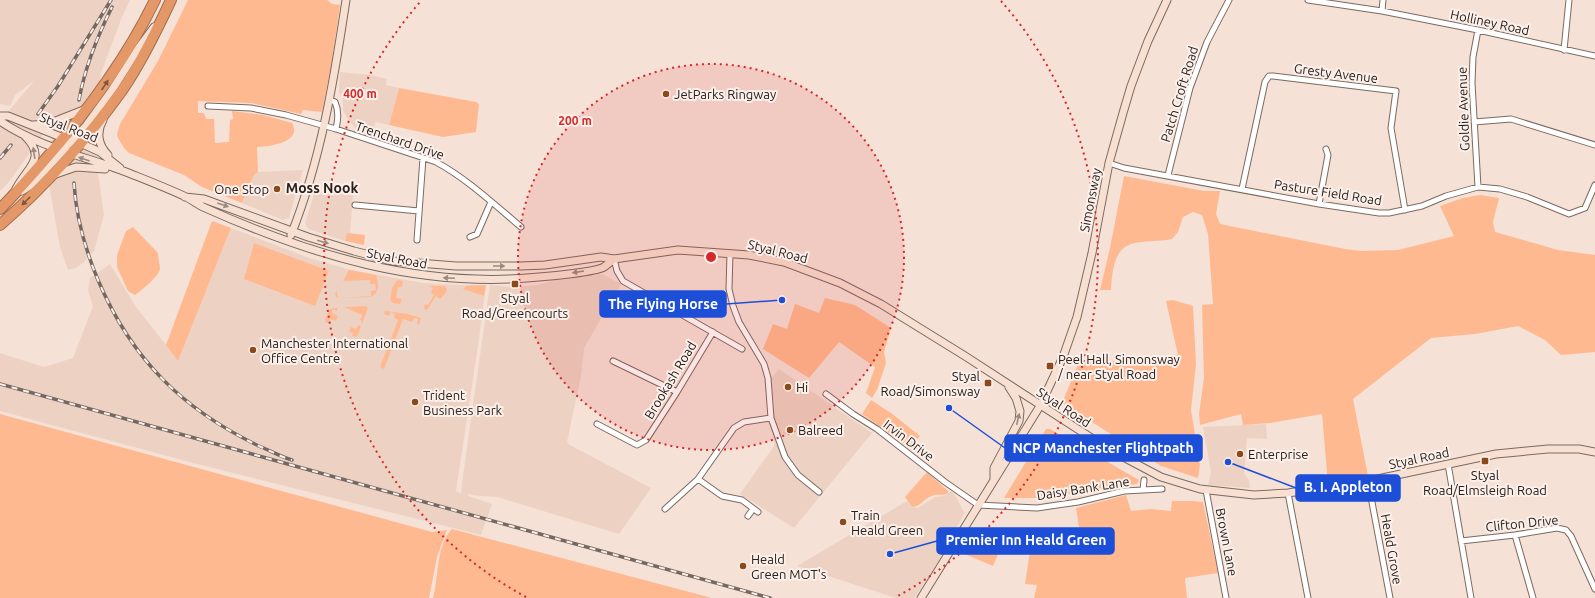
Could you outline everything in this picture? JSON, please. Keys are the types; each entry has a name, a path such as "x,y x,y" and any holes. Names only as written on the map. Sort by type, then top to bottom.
{"highway":[{"path":"0,225 23,205 51,176 63,150 72,141 89,107 122,58 155,0"},
{"path":"0,209 111,104 136,67 171,0"}],"main road":[{"path":"289,241 318,156 330,100 346,0"},
{"name":"Simonsway","path":"921,598 1040,406 1062,357 1076,317 1092,253 1109,163 1131,86 1148,41 1167,0"},
{"path":"72,141 95,114 140,46 163,16"},
{"path":"111,104 99,127 100,143 106,153 125,172"},
{"path":"31,125 48,124 89,107"},
{"name":"Styal Road","path":"0,116 8,116 100,152 125,172"},
{"name":"Styal Road","path":"0,121 22,134 125,172 185,197 202,206 289,241 352,261 390,270 436,277 463,279 522,279 569,274 602,268 614,259"},
{"path":"12,198 21,179 32,168 35,158 31,144 22,134"},
{"path":"51,176 76,167 95,167 125,172"},
{"name":"Styal Road","path":"185,197 204,199 308,237 393,261 456,266 521,266 552,264 601,257 614,259 678,250 749,255 784,262 840,283 881,304 1110,450 1161,477 1206,490 1254,495 1288,493 1368,481 1496,454 1548,449 1579,449 1595,452"},
{"path":"994,480 994,468 1019,421 1020,411 1016,398 1008,385"}],"street":[{"name":"Patch Croft Road","path":"1168,175 1193,81 1207,42 1230,0"},
{"name":"Holliney Road","path":"1308,0 1382,11 1478,30 1595,56"},
{"path":"1382,11 1384,0"},
{"path":"1564,50 1569,0"},
{"name":"Goldie Avenue","path":"1478,30 1473,57 1474,122 1478,187"},
{"name":"Gresty Avenue","path":"1242,189 1264,82 1269,76 1396,91 1391,128 1405,210"},
{"path":"330,100 335,102 338,110 336,129"},
{"name":"Trenchard Drive","path":"208,106 236,107 286,115 336,129 423,158 444,167 521,227"},
{"path":"1474,122 1511,119 1595,145"},
{"path":"1319,204 1328,155 1326,149"},
{"path":"417,240 423,158"},
{"name":"Pasture Field Road","path":"1109,163 1124,168 1319,204 1379,213 1405,210 1422,206 1446,196 1478,187 1500,190 1527,197 1569,214 1585,208 1595,185"},
{"path":"470,237 478,234 490,202"},
{"path":"355,206 419,211"},
{"path":"730,253 729,289 733,306 739,322 764,364 768,378 771,418 785,457 792,468 807,483 819,492"},
{"path":"614,259 617,271 623,281 742,349"},
{"name":"Brookash Road","path":"596,424 637,445 646,440 677,392 712,332"},
{"path":"613,361 677,392"},
{"name":"Irvin Drive","path":"826,394 853,414 877,429 945,482 978,505"},
{"path":"665,509 698,478 734,428 744,422 771,418"},
{"path":"1448,464 1471,598"},
{"path":"698,478 722,496 742,500 758,512"},
{"name":"Daisy Bank Lane","path":"1143,490 1144,480"},
{"name":"Heald Grove","path":"1368,481 1390,598"},
{"name":"Daisy Bank Lane","path":"978,505 1037,508 1065,505 1124,491 1162,490"},
{"name":"Brown Lane","path":"1206,490 1223,574 1226,598"},
{"path":"1288,493 1308,598"},
{"path":"748,516 753,509"},
{"name":"Clifton Drive","path":"1461,541 1557,528 1566,530 1571,536 1595,589"},
{"path":"1514,535 1533,598"}],"shaded area":[{"path":"0,0 130,0 101,73 96,127 98,173 104,215 94,251 76,268 68,270 60,247 49,185 49,161 54,119 8,183 0,191 0,121 34,81 15,95 10,106 0,104"},
{"path":"188,0 327,0 332,4 340,5 332,62 322,112 303,110 301,114 251,103 198,101 198,113 204,113 206,119 214,119 215,143 229,142 230,120 233,119 232,111 263,115 292,123 294,129 293,135 289,139 269,146 257,147 258,172 254,175 242,203 202,187 184,175 129,153 118,138 117,134 120,124 158,61"},
{"path":"340,72 371,75 387,79 386,85 399,88 389,125 375,122 372,137 355,128 343,110 343,101 339,91"},
{"path":"399,88 476,102 479,104 476,132 443,137 389,125"},
{"path":"303,170 289,218 283,220 242,203 254,175 258,172"},
{"path":"1124,176 1204,191 1220,191 1216,214 1220,224 1361,251 1398,250 1454,236 1440,206 1463,198 1480,195 1499,198 1493,222 1495,232 1558,250 1595,255 1595,352 1561,355 1545,340 1518,326 1475,334 1431,338 1353,399 1368,476 1328,484 1322,414 1270,423 1243,425 1241,414 1200,425 1199,414 1204,378 1202,305 1213,304 1208,234 1202,215 1193,212 1183,217 1178,232 1172,239 1146,241 1131,244 1125,247 1120,251 1115,263 1111,290 1100,290"},
{"path":"315,191 353,195 350,234 347,234 345,241 308,229 305,223"},
{"path":"212,221 231,228 178,361 166,345"},
{"path":"133,227 158,253 160,269 153,279 135,295 128,291 117,267 117,255 126,231"},
{"path":"231,228 309,258 351,270 423,283 486,285 456,491 461,494 490,285 514,287 536,285 559,279 602,274 621,284 584,348 581,376 567,442 651,488 619,534 497,497 468,494 468,496 492,504 481,535 197,464 0,411 0,353 44,367 73,358 93,306 88,290 90,278 110,264 136,307 178,360"},
{"path":"347,233 365,235 364,245 345,241"},
{"path":"254,243 329,271 315,306 244,279"},
{"path":"349,270 376,275 378,288 376,293 370,297 338,298 371,296 371,291 376,290 375,284 370,284 370,280 343,281"},
{"path":"397,280 403,281 402,287 398,287 396,298 402,299 400,304 393,303 390,300 392,288"},
{"path":"486,285 484,296 463,289 466,286"},
{"path":"428,286 445,286 447,290 440,299 436,296 427,310 424,309 425,304 428,305 434,295 431,293 433,288"},
{"path":"337,291 338,298 336,297 335,293"},
{"path":"825,298 855,305 891,328 884,352 886,363 877,390 872,398 866,393 875,367 839,342 809,378 763,349 773,324 787,329 795,304 819,313"},
{"path":"1173,300 1193,306 1196,364 1191,410 1200,465 1198,478 1161,466 1062,403 1079,362 1144,360 1178,355 1166,301"},
{"path":"366,306 368,308 357,337 352,336 353,333 349,332 351,327 356,329 358,325 361,326 362,321 360,320 362,315 344,307"},
{"path":"332,308 337,308 337,311 333,309 332,313 338,316 336,321 330,319 328,323 326,323 325,319"},
{"path":"385,311 408,314 421,318 419,325 417,324 418,319 414,318 412,322 403,319 384,369 380,367 398,320 394,318 395,314 391,312 389,316 384,314"},
{"path":"779,369 872,433 794,528 740,494 774,446 774,406 771,379"},
{"path":"871,400 891,413 920,436 909,447 862,414"},
{"path":"0,414 432,532 447,530 437,557 429,598 0,598"},
{"path":"1266,424 1267,439 1247,438 1244,474 1249,480 1250,488 1208,485 1211,472 1203,427"},
{"path":"1046,429 1050,429 1139,480 1137,484 1040,498 1004,498"},
{"path":"927,472 948,491 948,493 929,497 918,506 912,507 905,497"},
{"path":"951,491 965,512 934,569 914,598 896,598 797,566 907,501 912,507 918,508 935,497 944,496"},
{"path":"1126,495 1131,511 1151,509 1171,511 1172,501 1203,502 1218,573 1185,578 1187,598 1034,598 1037,585 1025,584 1032,538 1080,533 1076,508"},
{"path":"452,529 712,598 433,598 443,544"},
{"path":"1009,529 993,566 960,552 974,531"}],"railway":[{"path":"38,114 58,86 111,0"},
{"path":"79,100 92,52 112,7"},
{"path":"0,158 11,145"},
{"path":"74,183 79,220 85,245 93,268 112,309 127,335 144,358 163,380 207,417 261,447 292,460"},
{"path":"0,384 770,598"}],"place":[{"name":"JetParks Ringway","path":"666,94"},
{"name":"One Stop","path":"277,189"},
{"name":"Styal Road/Greencourts","path":"515,284"},
{"name":"The Flying Horse","path":"782,300"},
{"name":"Manchester International Office Centre","path":"253,350"},
{"name":"Peel Hall, Simonsway / near Styal Road","path":"1050,366"},
{"name":"Styal Road/Simonsway","path":"988,383"},
{"name":"Hi","path":"788,387"},
{"name":"Trident Business Park","path":"415,402"},
{"name":"NCP Manchester Flightpath","path":"949,408"},
{"name":"Balreed","path":"790,430"},
{"name":"Enterprise","path":"1240,454"},
{"name":"Styal Road/Elmsleigh Road","path":"1485,461"},
{"name":"B. I. Appleton","path":"1228,462"},
{"name":"Train Heald Green","path":"843,522"},
{"name":"Premier Inn Heald Green","path":"890,554"},
{"name":"Heald Green MOT's","path":"743,566"}],"district":[{"name":"Moss Nook","path":"322,188"}]}
